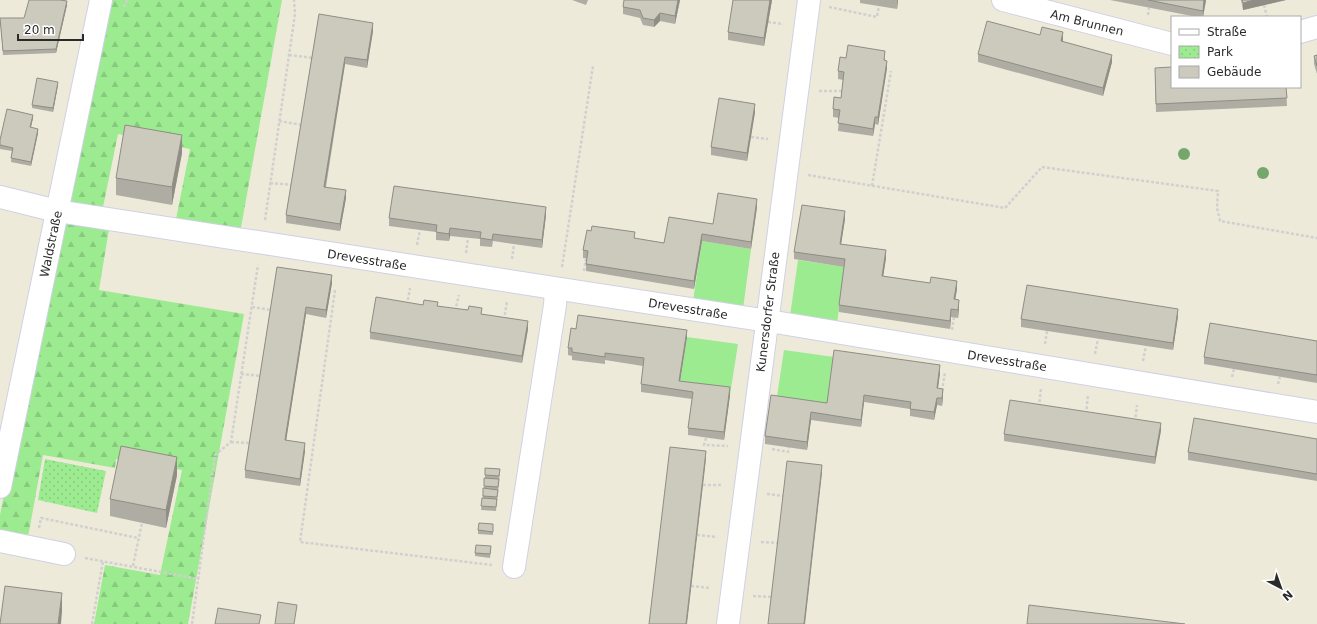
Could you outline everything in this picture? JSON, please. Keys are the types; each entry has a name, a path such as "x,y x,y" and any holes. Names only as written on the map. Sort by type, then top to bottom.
{"street":[{"name":"Waldstraße","path":"0,487 101,0"},
{"name":"Am Brunnen","path":"1003,0 1171,44"},
{"name":"Kunersdorfer Straße","path":"728,624 767,321 818,3"},
{"path":"1301,32 1317,27"},
{"name":"Drevesstraße","path":"0,197 58,211 262,243 559,281 767,321 1317,412"},
{"path":"514,567 559,281"},
{"path":"0,541 64,554"}],"path":[{"path":"192,624 216,455 231,440 280,121 295,14 294,0"},
{"path":"818,3 877,17 879,6"},
{"path":"1264,5 1267,16"},
{"path":"768,22 788,24"},
{"path":"289,55 313,58"},
{"path":"559,281 593,66"},
{"path":"872,186 891,71"},
{"path":"814,91 843,91"},
{"path":"280,121 302,124"},
{"path":"751,137 770,139"},
{"path":"802,174 1005,208 1042,167 1218,191 1217,208 1220,222 1317,238"},
{"path":"270,183 292,185"},
{"path":"406,310 411,281"},
{"path":"455,316 460,289"},
{"path":"335,290 300,542 514,567"},
{"path":"503,325 508,297"},
{"path":"252,307 271,310"},
{"path":"941,396 946,368"},
{"path":"241,374 261,376"},
{"path":"1039,411 1042,383"},
{"path":"1085,418 1089,391"},
{"path":"1135,426 1137,399"},
{"path":"706,438 704,445 728,446"},
{"path":"231,440 250,444"},
{"path":"770,449 788,452 790,447"},
{"path":"703,485 723,485"},
{"path":"765,494 784,496"},
{"path":"36,549 41,518 138,538"},
{"path":"133,566 142,523"},
{"path":"697,535 717,537"},
{"path":"759,542 778,544"},
{"path":"64,554 199,578"},
{"path":"92,624 103,561"},
{"path":"691,586 712,588"},
{"path":"752,596 772,597"}],"green space":[{"path":"106,0 282,0 240,233 175,224 190,149 118,134 102,212 61,206"},
{"path":"58,214 110,223 99,290 244,314 188,624 94,624 105,565 160,575 182,470 116,459 115,468 43,455 28,537 0,530 0,515"},
{"path":"702,241 751,249 743,309 693,301"},
{"path":"798,260 845,267 837,323 790,316"},
{"path":"687,337 738,344 730,395 679,388"},
{"path":"784,350 834,357 827,411 776,403"},
{"path":"45,459 106,471 97,513 38,500"}],"building":[{"path":"29,0 67,1 56,49 3,51 0,18 24,18"},
{"path":"624,0 678,0 675,16 660,13 654,20 643,18 640,10 623,7"},
{"path":"733,0 770,0 764,38 728,32"},
{"path":"1148,0 1204,0 1203,11"},
{"path":"1242,0 1254,0 1243,3"},
{"path":"319,14 373,23 367,60 345,57 324,187 346,190 340,224 286,215"},
{"path":"987,21 1040,35 1042,27 1063,32 1061,41 1112,55 1103,88 978,54"},
{"path":"848,45 885,51 884,60 887,61 878,117 875,117 873,129 838,123 840,110 833,109 834,97 841,98 844,72 838,71 840,57 846,58"},
{"path":"1317,55 1317,66 1314,56"},
{"path":"1171,67 1171,88 1286,88 1287,98 1156,104 1155,68"},
{"path":"37,78 58,82 53,108 32,105"},
{"path":"719,98 755,104 747,153 711,147"},
{"path":"7,109 33,115 30,127 38,129 31,162 11,158 13,148 0,145"},
{"path":"125,125 182,135 172,187 116,178"},
{"path":"394,186 546,207 542,240 493,234 492,240 480,238 481,232 450,228 449,234 436,232 437,225 389,218"},
{"path":"718,193 757,199 751,242 702,234 694,281 586,264 588,251 583,250 587,230 591,231 592,226 635,232 634,238 664,243 669,217 713,224"},
{"path":"802,205 845,211 840,244 886,250 882,276 930,283 931,277 957,281 954,299 959,300 958,310 951,309 950,321 839,305 845,259 794,252"},
{"path":"277,267 332,275 326,310 306,307 285,440 305,443 300,479 245,470"},
{"path":"1027,285 1178,309 1173,343 1021,319"},
{"path":"376,297 423,305 424,300 438,302 437,306 468,310 469,306 482,308 481,314 528,321 522,356 370,332"},
{"path":"578,315 687,330 679,381 730,387 724,432 688,428 693,392 641,384 644,358 605,353 605,357 572,352 572,348 568,348 571,328 576,329"},
{"path":"1210,323 1317,341 1317,375 1204,357"},
{"path":"834,350 940,365 937,388 943,389 942,398 937,398 934,412 910,409 911,402 864,395 861,420 811,412 807,442 765,436 771,395 827,403"},
{"path":"1010,400 1161,423 1155,457 1004,434"},
{"path":"1194,418 1317,439 1317,474 1188,452"},
{"path":"121,446 177,457 166,510 110,499"},
{"path":"670,447 706,451 686,624 649,624"},
{"path":"787,461 822,465 804,624 768,624"},
{"path":"485,468 500,469 499,476 485,475"},
{"path":"484,478 499,479 498,487 484,486"},
{"path":"483,488 498,490 497,497 483,496"},
{"path":"482,498 497,499 496,507 481,506"},
{"path":"479,523 493,524 493,532 478,530"},
{"path":"476,545 491,546 490,554 475,553"},
{"path":"5,586 62,593 58,624 0,624"},
{"path":"278,602 297,605 294,624 275,624"},
{"path":"1029,605 1185,624 1027,624"},
{"path":"218,608 261,615 259,624 215,624"}]}
